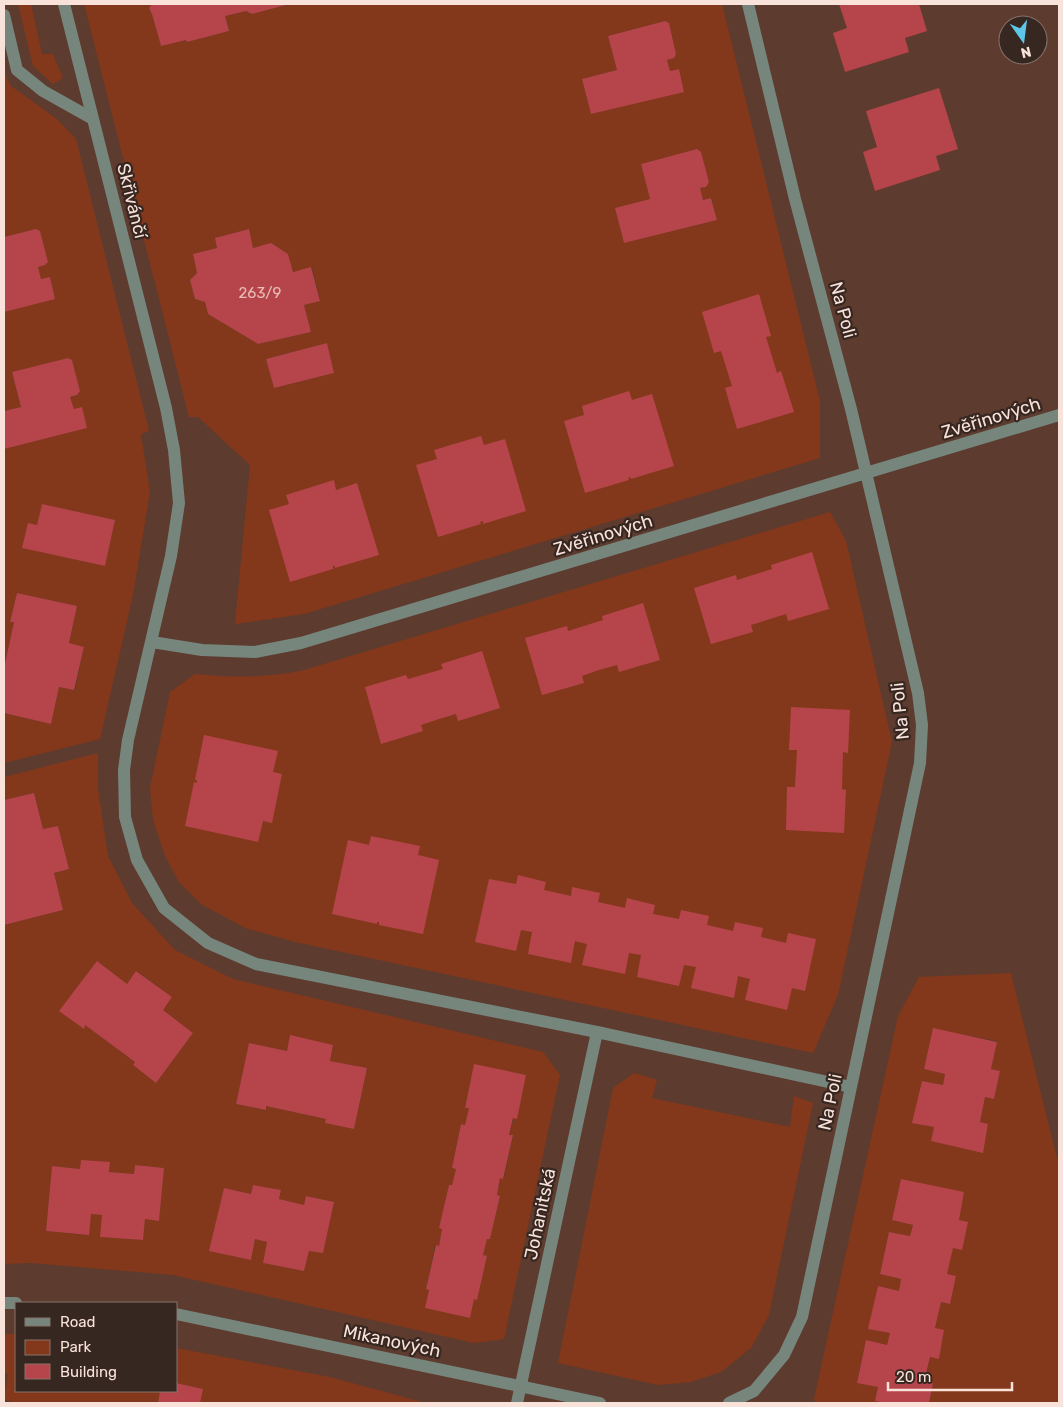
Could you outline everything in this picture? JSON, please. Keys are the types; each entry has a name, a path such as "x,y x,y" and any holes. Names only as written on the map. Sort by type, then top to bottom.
{"street":[{"name":"Skřivánčí","path":"64,4 166,408 174,450 179,503 171,556 128,740 124,770 125,817 137,860 164,908 208,943 256,964 597,1032 851,1087"},
{"name":"Na Poli","path":"738,1401 754,1391 784,1356 802,1317 920,763 922,726 918,693 867,474 795,199 748,4"},
{"path":"4,15 17,70 43,91 93,120"},
{"name":"Zvěřinových","path":"152,642 202,650 255,652 301,644 1059,415"},
{"name":"Johanitská","path":"517,1403 597,1032"},
{"name":"Mikanových","path":"178,1314 600,1403"}],"green space":[{"path":"18,4 31,4 42,54 53,54 63,78 53,84 33,66"},
{"path":"84,4 152,4 149,8 161,46 186,40 187,42 229,31 225,16 246,11 252,14 292,4 722,4 820,401 820,458 304,614 235,624 250,465 198,417 189,417","holes":["665,21 669,23 676,54 674,58 667,60 670,71 679,69 684,91 591,114 582,79 617,70 608,36","697,149 701,153 709,182 706,187 700,188 703,200 712,198 717,220 624,243 615,208 650,199 641,164","248,229 253,248 271,244 288,254 293,272 312,267 320,300 304,305 311,332 258,344 208,314 205,302 195,299 190,280 197,273 193,254 217,248 215,238","327,343 334,373 274,388 266,359"]},
{"path":"4,72 11,86 57,119 76,139 149,431 141,434 150,492 133,595 100,739 4,763 4,713 51,724 59,687 75,690 84,648 69,643 77,606 17,593 10,621 14,622 4,668 4,449 86,428 74,409 70,397 77,395 80,391 72,360 68,358 12,372 21,407 4,411 4,312 55,298 50,277 41,279 38,267 48,262 40,231 36,229 4,237","holes":["42,504 115,520 105,566 23,548 28,523 37,525"]},
{"path":"830,512 846,541 892,742 838,995 813,1053 295,942 245,928 201,904 179,882 165,856 153,820 150,788 170,692 195,674 250,676 277,675 304,670"},
{"path":"98,753 98,789 108,856 132,903 175,950 233,979 543,1052 560,1075 504,1339 474,1343 173,1275 31,1263 4,1264 4,925 63,910 54,873 69,869 58,826 43,829 34,793 4,800 4,777","holes":["97,961 127,984 137,971 172,997 163,1010 193,1033 156,1083 133,1065 135,1062 85,1025 83,1028 60,1011","290,1036 333,1045 330,1061 367,1068 354,1129 326,1123 326,1119 266,1106 265,1110 236,1104 249,1043 287,1051","474,1065 526,1075 509,1135 513,1136 504,1178 500,1178 497,1195 500,1196 490,1239 487,1239 483,1255 487,1257 477,1299 474,1299 470,1318 426,1308 429,1290 426,1289 435,1245 439,1246 442,1229 439,1228 449,1185 452,1185 456,1169 452,1168 461,1124 465,1125 469,1108 465,1107","110,1163 109,1172 134,1174 135,1165 164,1168 159,1220 145,1219 143,1240 101,1237 102,1215 91,1214 88,1235 46,1231 52,1166 80,1169","253,1185 281,1190 279,1199 304,1205 306,1196 334,1202 323,1253 309,1251 304,1271 263,1263 267,1242 255,1239 251,1260 210,1251 224,1188 251,1194"]},
{"path":"1011,973 1059,1166 1059,1403 929,1403 933,1384 924,1382 930,1357 939,1358 944,1331 935,1328 941,1302 950,1304 956,1276 947,1274 964,1193 901,1179 892,1220 913,1225 910,1236 889,1232 880,1274 901,1279 899,1291 878,1286 869,1329 890,1333 887,1345 866,1340 857,1382 878,1387 875,1401 887,1403 816,1403 814,1399 898,1016 919,977","holes":["933,1029 997,1041 991,1069 1000,1071 994,1099 985,1097 980,1122 988,1124 983,1152 931,1141 934,1127 913,1122 922,1081 943,1085 945,1074 924,1069"]},
{"path":"634,1073 657,1080 652,1098 790,1127 794,1096 813,1103 769,1315 751,1348 721,1372 691,1382 658,1385 558,1363 613,1088"},
{"path":"4,1334 15,1334 15,1392 160,1392 158,1403 20,1403 4,1400 8,1374 4,1373"},
{"path":"178,1348 330,1377 426,1403 200,1403 203,1389 178,1383"}],"building":[{"path":"152,4 290,4 252,14 246,11 225,16 229,31 187,42 186,40 161,46 149,8"},
{"path":"839,4 919,4 927,31 905,38 909,52 845,72 833,33 847,28"},
{"path":"665,21 669,23 676,54 674,58 667,60 670,71 679,69 684,92 591,114 582,79 617,70 608,36"},
{"path":"939,88 958,149 936,156 940,170 875,191 863,152 877,147 866,111"},
{"path":"697,149 701,152 709,182 706,187 700,188 703,200 711,198 717,220 624,243 615,208 650,199 641,164"},
{"path":"36,229 40,231 48,262 38,267 41,279 50,277 55,299 4,312 4,237"},
{"path":"249,229 253,248 271,243 288,254 293,272 311,267 320,301 304,305 311,332 258,344 208,314 205,302 195,299 190,280 197,273 193,254 217,248 215,238"},
{"path":"759,294 771,336 766,337 777,373 781,371 794,412 737,429 725,388 732,386 721,351 714,353 702,312"},
{"path":"327,343 334,373 274,388 266,359"},
{"path":"68,358 72,360 80,391 77,395 70,397 74,409 82,407 87,428 4,449 4,411 21,407 12,372"},
{"path":"629,391 632,400 652,394 674,466 631,479 630,477 628,478 629,480 585,493 564,421 584,415 582,406"},
{"path":"481,436 484,445 505,439 526,511 483,524 483,521 480,522 481,524 438,537 416,465 437,459 434,450"},
{"path":"334,480 336,490 357,483 379,555 335,568 333,566 333,569 290,582 269,510 289,504 286,495"},
{"path":"42,504 115,520 105,566 22,548 28,523 37,525"},
{"path":"812,552 829,609 788,621 786,614 751,625 753,632 711,644 694,588 736,575 737,580 772,569 771,565"},
{"path":"17,593 77,606 69,643 84,647 74,690 59,687 51,724 4,713 4,668 14,622 10,622"},
{"path":"643,603 660,660 619,672 617,665 599,670 582,676 584,683 542,695 525,638 567,626 568,631 603,620 602,616"},
{"path":"482,651 500,708 458,721 456,714 439,719 421,725 423,731 381,744 365,687 406,675 408,679 443,669 441,664"},
{"path":"791,707 850,710 848,753 843,752 842,789 846,790 844,833 786,830 787,787 795,787 797,750 789,750"},
{"path":"204,735 278,751 273,772 282,774 272,823 263,821 258,842 185,826 194,782 197,783 197,780 195,780"},
{"path":"34,793 43,829 58,826 69,869 54,873 63,910 4,925 4,800"},
{"path":"371,836 420,846 418,855 439,860 423,934 379,925 379,922 377,924 332,914 348,840 369,845"},
{"path":"518,875 546,882 544,890 571,896 572,887 600,893 598,902 625,908 627,898 655,905 653,914 679,919 681,910 709,916 707,925 733,931 735,922 763,928 761,937 786,943 788,933 816,939 805,991 792,988 787,1010 745,1000 750,979 738,976 734,998 691,988 696,967 684,965 679,986 637,977 641,955 629,953 625,974 582,965 587,944 575,941 571,963 528,954 532,932 521,930 516,951 475,942 489,879 516,884"},
{"path":"97,961 127,984 136,971 172,997 163,1010 193,1033 156,1083 133,1065 135,1062 85,1025 84,1029 59,1011"},
{"path":"933,1028 997,1042 991,1069 1000,1071 994,1099 985,1097 980,1122 988,1124 983,1153 931,1141 934,1127 912,1123 922,1081 943,1085 945,1074 924,1069"},
{"path":"290,1035 333,1045 330,1061 367,1068 354,1129 325,1123 326,1119 266,1106 266,1110 236,1104 249,1043 287,1051"},
{"path":"474,1064 526,1075 517,1119 513,1118 509,1135 513,1135 503,1179 500,1178 497,1195 500,1196 490,1239 487,1239 483,1255 487,1256 477,1300 474,1299 470,1318 425,1308 429,1290 426,1289 436,1245 439,1246 442,1229 439,1228 449,1185 452,1185 456,1169 452,1168 461,1124 465,1125 469,1108 465,1108"},
{"path":"81,1160 110,1162 109,1172 134,1174 135,1165 164,1168 159,1221 145,1219 143,1240 100,1237 102,1215 91,1214 89,1235 46,1231 52,1166 80,1169"},
{"path":"901,1179 964,1192 959,1220 968,1222 962,1250 953,1248 947,1274 956,1276 950,1304 941,1302 935,1328 944,1330 939,1359 930,1357 924,1382 933,1383 929,1403 887,1403 875,1401 878,1387 857,1383 866,1340 887,1345 890,1333 868,1329 878,1286 899,1291 901,1279 880,1274 889,1232 910,1236 913,1225 892,1220"},
{"path":"253,1185 281,1190 279,1199 304,1205 306,1196 334,1202 323,1253 309,1251 304,1271 263,1263 267,1242 255,1239 251,1260 209,1251 224,1188 251,1194"},
{"path":"178,1383 203,1389 200,1403 158,1403 160,1392 178,1392"}]}
